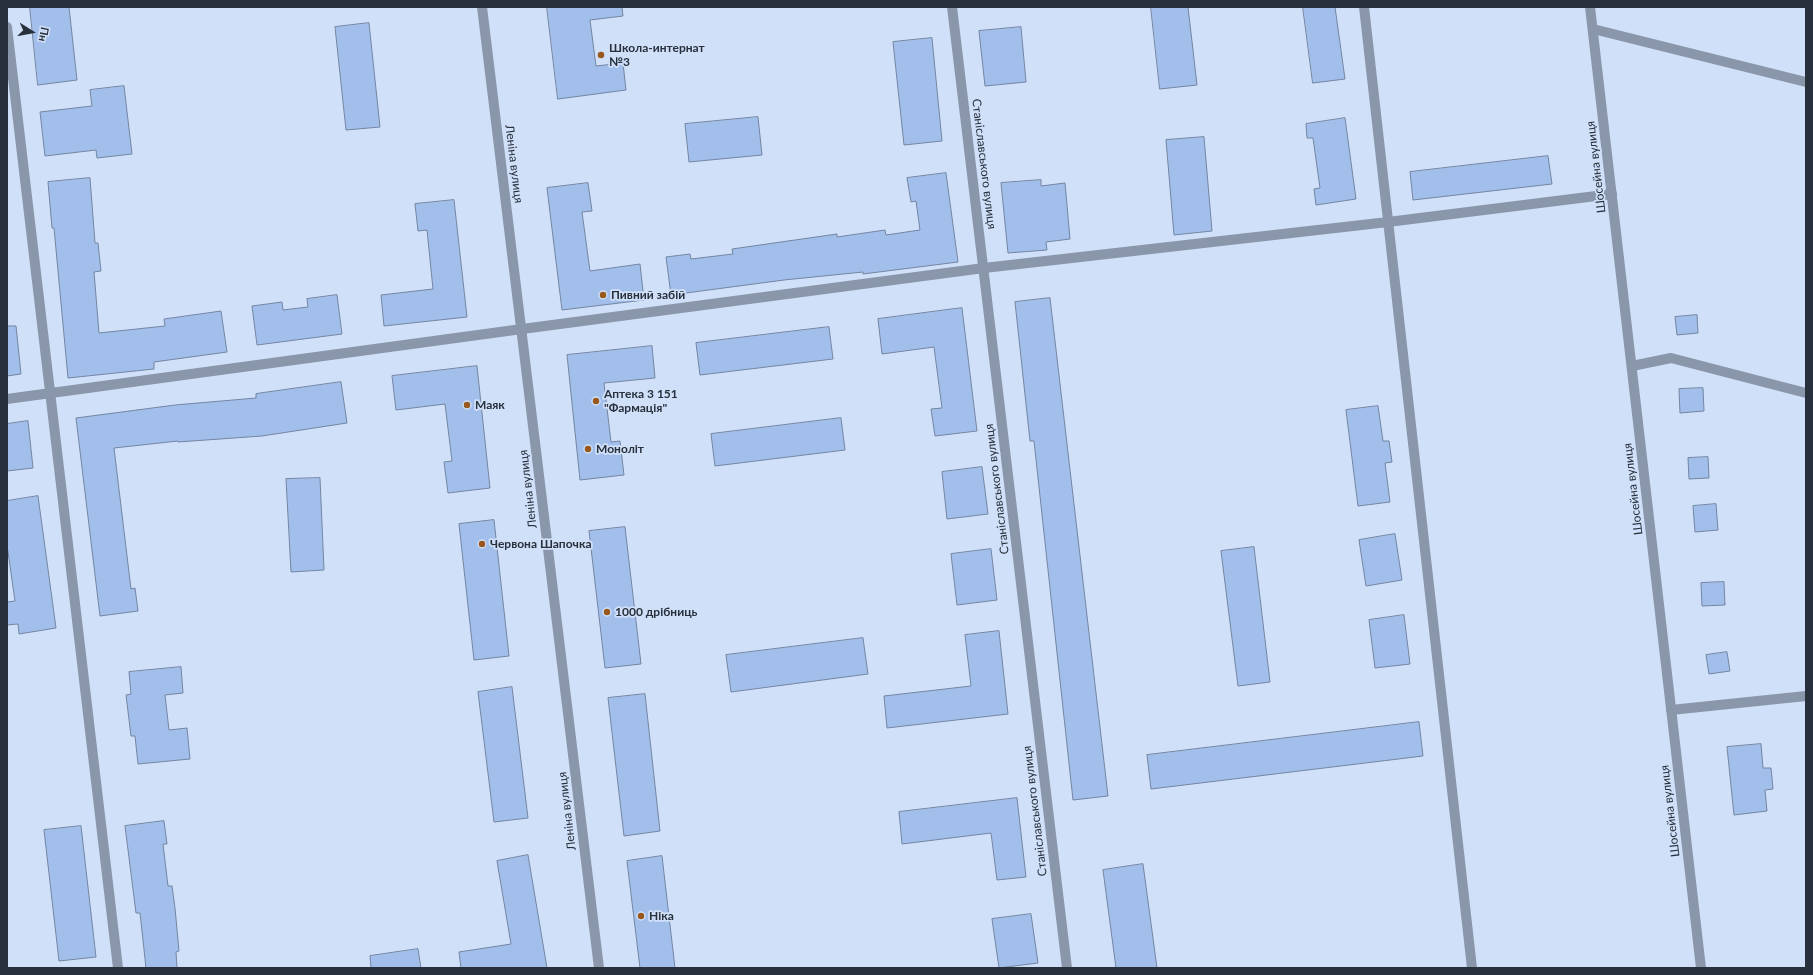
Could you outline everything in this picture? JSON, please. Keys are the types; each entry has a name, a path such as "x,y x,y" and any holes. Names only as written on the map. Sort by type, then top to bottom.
{"street":[{"name":"Леніна вулиця","path":"482,7 599,968"},
{"name":"Станіславського вулиця","path":"952,7 1067,968"},
{"path":"1364,7 1472,968"},
{"name":"Шосейна вулиця","path":"1590,7 1701,968"},
{"path":"7,27 118,968"},
{"path":"1593,29 1806,82"},
{"path":"7,399 984,268 1388,222 1612,194"},
{"path":"1632,366 1671,358 1806,394"},
{"path":"1671,710 1806,696"}],"building":[{"path":"30,7 69,7 77,80 38,85"},
{"path":"547,7 622,7 623,16 590,20 596,66 623,63 626,90 558,99"},
{"path":"1151,7 1188,7 1197,85 1160,89"},
{"path":"1303,7 1335,7 1345,79 1313,83"},
{"path":"369,23 380,127 346,130 335,27"},
{"path":"1021,27 1026,82 985,86 979,31"},
{"path":"932,38 942,141 904,145 893,42"},
{"path":"124,86 132,154 97,158 96,150 45,156 40,112 92,106 90,90"},
{"path":"758,117 762,155 689,162 685,124"},
{"path":"1345,118 1356,199 1316,205 1314,189 1320,188 1313,138 1307,138 1306,124"},
{"path":"1204,137 1212,231 1174,235 1166,140"},
{"path":"1548,156 1552,184 1413,200 1410,172"},
{"path":"946,173 958,262 863,274 863,272 784,280 671,295 666,257 690,254 691,259 733,254 732,249 837,234 837,237 885,230 886,235 920,230 916,201 911,202 907,178"},
{"path":"90,178 95,243 98,243 101,271 94,272 99,333 165,326 164,319 221,311 227,352 154,362 154,369 68,378 54,228 52,228 48,182"},
{"path":"1041,180 1041,186 1065,183 1070,239 1046,242 1047,250 1008,253 1001,183"},
{"path":"588,183 592,211 582,212 590,271 640,264 644,300 562,310 547,188"},
{"path":"454,200 467,317 384,326 381,295 433,289 427,230 418,231 415,204"},
{"path":"337,295 342,334 257,345 252,306 282,302 283,310 308,307 307,299"},
{"path":"1050,298 1108,796 1073,800 1034,441 1030,441 1015,302"},
{"path":"962,308 977,431 935,436 931,409 942,408 934,347 882,354 878,319"},
{"path":"1697,315 1698,333 1677,335 1675,317"},
{"path":"7,326 16,326 21,374 7,376"},
{"path":"829,327 833,359 700,375 696,343"},
{"path":"652,346 655,378 604,383 611,442 620,441 624,475 580,480 567,355"},
{"path":"477,366 490,488 448,493 444,462 452,461 445,404 396,410 392,376"},
{"path":"341,382 347,423 262,436 178,441 114,448 131,589 135,588 138,611 100,616 76,418 175,405 256,398 256,394"},
{"path":"1703,388 1704,411 1680,413 1679,389"},
{"path":"1378,406 1383,441 1389,441 1392,462 1385,463 1390,502 1358,506 1346,410"},
{"path":"841,418 845,450 715,466 711,434"},
{"path":"28,421 33,468 7,471 7,424"},
{"path":"1708,457 1709,478 1689,479 1688,458"},
{"path":"982,467 988,514 947,519 942,472"},
{"path":"320,478 324,570 291,572 286,479"},
{"path":"38,496 56,628 19,634 18,624 7,625 7,602 15,601 7,545 7,501"},
{"path":"1716,504 1718,530 1695,532 1693,506"},
{"path":"494,520 509,656 474,660 459,524"},
{"path":"625,527 641,664 605,668 589,531"},
{"path":"1395,534 1402,580 1366,586 1359,540"},
{"path":"1254,547 1270,682 1238,686 1221,551"},
{"path":"991,549 997,600 957,605 951,554"},
{"path":"1724,582 1725,605 1702,606 1701,583"},
{"path":"1404,615 1410,664 1375,668 1369,620"},
{"path":"999,631 1008,714 887,728 884,696 971,686 965,635"},
{"path":"863,638 868,674 731,692 726,655"},
{"path":"1727,652 1730,671 1709,674 1706,655"},
{"path":"181,667 183,693 165,695 169,730 187,728 190,759 138,764 135,736 131,736 126,695 131,694 129,672"},
{"path":"512,687 528,818 494,822 478,692"},
{"path":"645,694 660,831 624,836 608,698"},
{"path":"1419,722 1423,756 1151,789 1147,755"},
{"path":"1761,744 1763,768 1771,768 1773,789 1765,790 1767,811 1734,815 1727,747"},
{"path":"1017,798 1026,877 997,880 991,833 902,844 899,812"},
{"path":"164,821 167,844 163,844 168,886 172,886 179,951 176,952 177,968 146,968 140,913 136,913 125,826"},
{"path":"81,826 96,957 59,961 44,830"},
{"path":"528,855 547,968 461,968 459,952 511,944 497,861"},
{"path":"662,856 675,968 640,968 627,861"},
{"path":"1143,864 1157,968 1116,968 1103,870"},
{"path":"1031,914 1038,963 999,968 992,919"},
{"path":"418,949 421,968 371,968 370,956"}],"place":[{"name":"Школа-интернат №3","path":"601,55"},
{"name":"Пивний забій","path":"603,295"},
{"name":"Аптека 3 151 \"Фармація\"","path":"596,401"},
{"name":"Маяк","path":"467,405"},
{"name":"Моноліт","path":"588,449"},
{"name":"Червона Шапочка","path":"482,544"},
{"name":"1000 дрібниць","path":"607,612"},
{"name":"Ніка","path":"641,916"}]}
